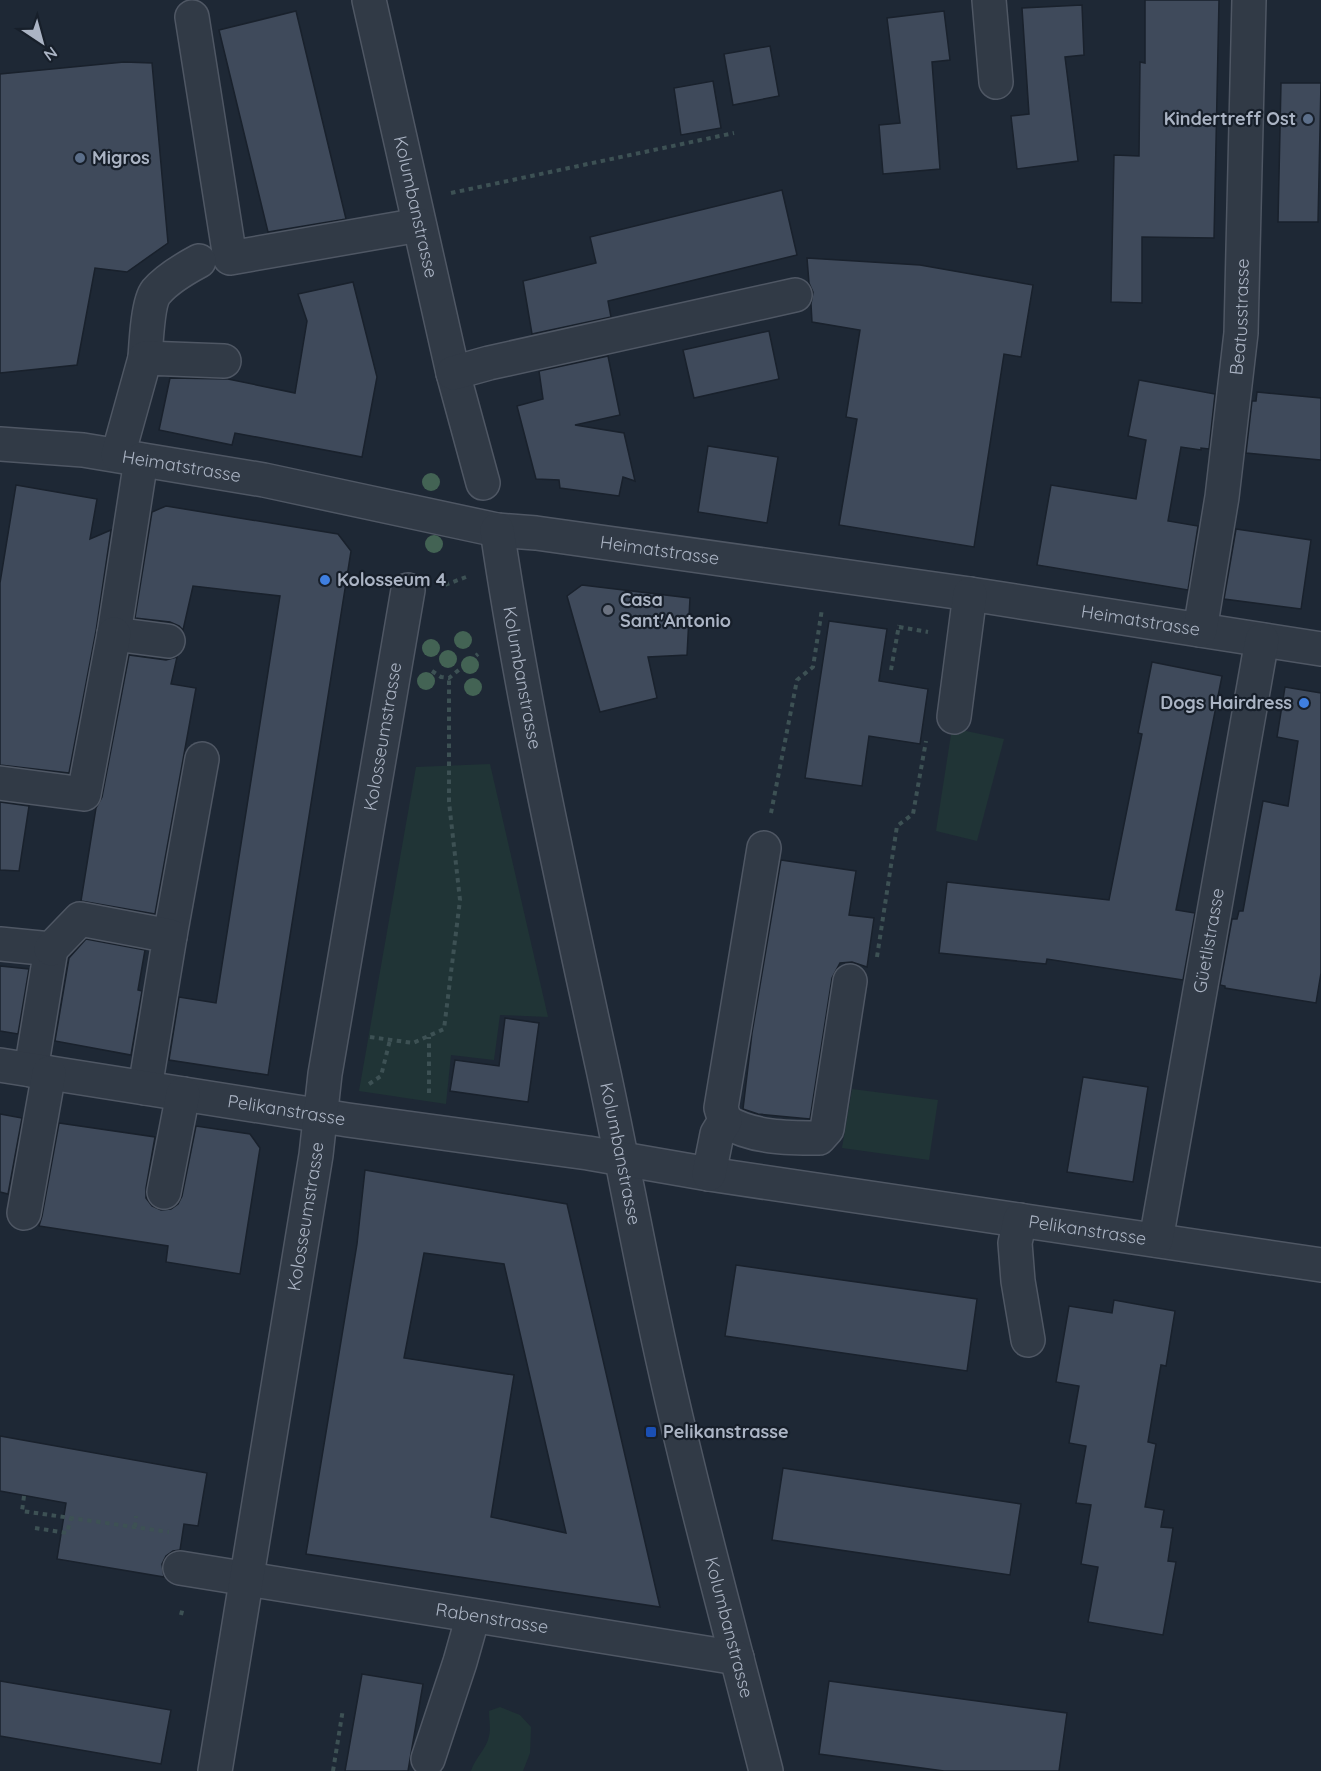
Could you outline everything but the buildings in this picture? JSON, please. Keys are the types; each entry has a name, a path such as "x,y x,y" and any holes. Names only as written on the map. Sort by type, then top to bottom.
{"street":[{"name":"Kolumbanstrasse","path":"369,0 453,373 483,483"},
{"path":"989,0 996,82"},
{"name":"Beatusstrasse","path":"1200,630 1222,497 1241,333 1249,0"},
{"path":"192,17 230,258 419,225"},
{"path":"0,783 84,795 114,634 129,458 145,358 147,327 155,293 180,272 199,261"},
{"path":"453,373 795,295"},
{"path":"145,358 224,361"},
{"name":"Heimatstrasse","path":"0,444 83,450 264,480 497,530 548,534 969,594 1321,649"},
{"name":"Kolumbanstrasse","path":"497,530 510,615 656,1329 766,1771"},
{"name":"Kolosseumstrasse","path":"215,1771 316,1155 319,1115 408,590"},
{"path":"954,717 969,594"},
{"path":"114,634 168,641"},
{"name":"Güetlistrasse","path":"1156,1240 1262,640"},
{"path":"145,1088 202,759"},
{"path":"764,848 721,1108 725,1121 738,1130 783,1138 819,1138 826,1129 850,981"},
{"path":"24,1213 27,1069 51,949 80,919 170,936"},
{"path":"0,944 51,949"},
{"name":"Pelikanstrasse","path":"27,1069 1321,1265"},
{"path":"164,1192 183,1094"},
{"path":"709,1174 717,1134 725,1121"},
{"path":"1020,1220 1015,1243 1018,1281 1028,1340"},
{"name":"Rabenstrasse","path":"180,1568 737,1658"},
{"path":"428,1759 473,1616"}],"path":[{"path":"450,193 734,133"},
{"path":"764,848 797,680 813,667 823,606"},
{"path":"891,670 900,620"},
{"path":"426,668 441,677 448,678 478,654"},
{"path":"360,1035 412,1043 444,1029 460,900 449,801 448,678"},
{"path":"850,981 875,969 897,826 913,814 928,726 954,717"},
{"path":"429,1037 429,1099"},
{"path":"381,1076 390,1040"},
{"path":"24,1496 22,1511 170,1532"},
{"path":"135,1527 136,1516"},
{"path":"35,1528 67,1533 71,1518"},
{"path":"333,1771 343,1709"}],"green space":[{"path":"952,728 1004,739 977,841 936,831"},
{"path":"490,764 548,1017 500,1015 494,1060 451,1055 446,1104 359,1091 416,767"},
{"path":"852,1089 938,1100 929,1160 842,1148"},
{"path":"500,1707 520,1715 531,1727 530,1753 523,1771 471,1771 488,1740 489,1711"}],"place":[{"name":"Kindertreff Ost","path":"1308,119"},
{"name":"Migros","path":"80,158"},
{"name":"Kolosseum 4","path":"325,580"},
{"name":"Casa Sant'Antonio","path":"608,610"},
{"name":"Dogs Hairdress","path":"1304,703"},
{"name":"Pelikanstrasse","path":"651,1432"}]}
